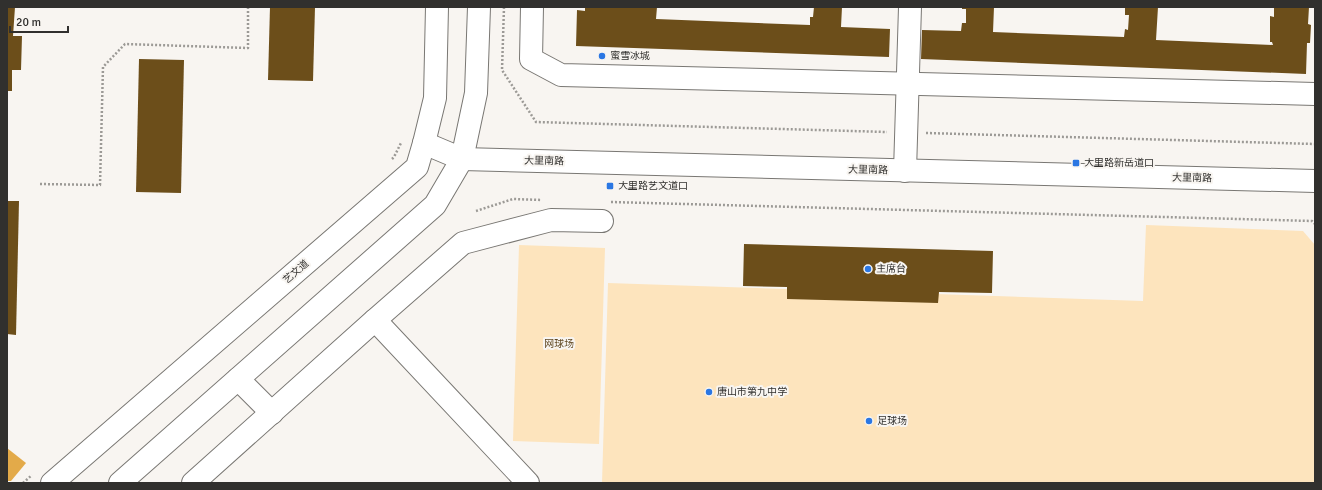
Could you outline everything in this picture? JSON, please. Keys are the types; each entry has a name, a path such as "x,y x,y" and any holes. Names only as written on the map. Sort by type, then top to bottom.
{"main road":[{"name":"艺文道","path":"44,478 417,167 414,140 435,98 438,7"},
{"path":"120,483 435,205 462,159 476,93 479,7"},
{"path":"532,7 531,59 561,75 1315,94"},
{"path":"905,171 910,7"},
{"name":"大里南路","path":"414,140 462,159 1315,181"},
{"path":"194,483 463,243 551,220 606,211"},
{"path":"375,320 528,483"},
{"path":"238,379 272,412"}],"path":[{"path":"40,184 100,186 103,67 125,44 248,48 248,7"},
{"path":"388,162 414,140"},
{"path":"476,212 513,199 545,200"},
{"path":"606,211 1312,221 1315,224"},
{"path":"23,483 44,478"}],"green space":[{"path":"1146,225 1303,231 1315,245 1315,483 602,483 608,283 1143,301"},
{"name":"网球场","path":"519,245 605,248 599,444 513,441"}],"shaded area":[{"path":"7,448 26,463 11,481 7,481"}],"building":[{"path":"7,7 15,7 13,36 22,36 21,70 12,70 12,91 7,91"},
{"path":"270,7 315,7 313,81 268,80"},
{"path":"585,7 657,7 656,19 810,25 810,17 813,17 814,7 842,7 841,27 890,29 889,57 576,46 577,10 585,11"},
{"path":"962,7 994,7 993,32 1124,37 1125,29 1128,30 1129,15 1125,15 1125,7 1158,7 1156,40 1273,45 1272,42 1270,42 1270,16 1274,17 1274,7 1309,7 1308,24 1311,25 1310,43 1307,43 1306,74 921,59 922,30 961,31 962,23 966,23 966,9 962,9"},
{"path":"139,59 184,60 181,193 136,192"},
{"path":"7,201 19,201 16,335 7,334"},
{"name":"主席台","path":"744,244 993,251 992,293 939,292 938,303 787,299 787,287 743,286"}],"place":[{"name":"蜜雪冰城","path":"602,56"},
{"name":"大里路新岳道口","path":"1076,163"},
{"name":"大里路艺文道口","path":"610,186"},
{"name":"主席台","path":"868,269"},
{"name":"唐山市第九中学","path":"709,392"},
{"name":"足球场","path":"869,421"}]}
